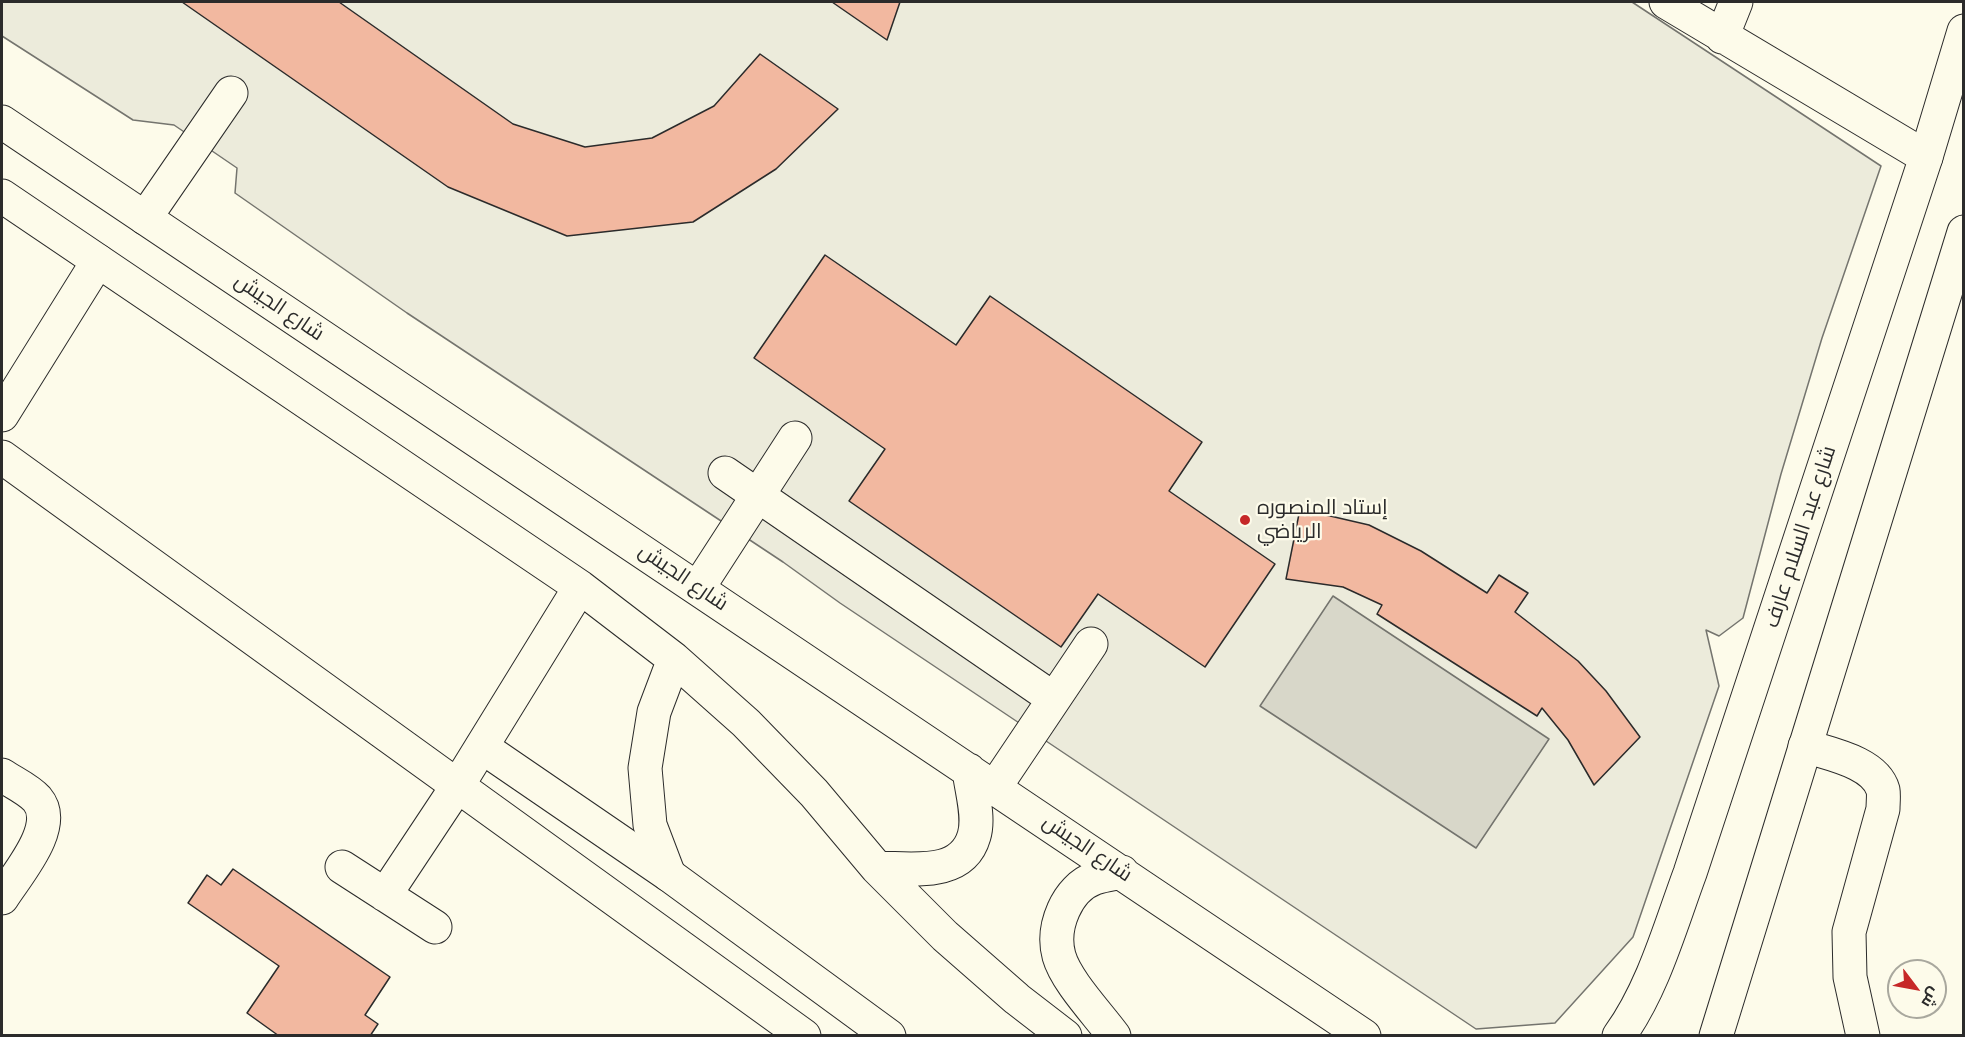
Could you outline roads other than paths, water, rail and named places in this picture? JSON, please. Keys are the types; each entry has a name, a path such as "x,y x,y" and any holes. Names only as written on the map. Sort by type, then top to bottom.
{"main road":[{"path":"1666,2 1926,157"},
{"path":"1722,37 1736,2"},
{"name":"شارع عبد السلام عارف","path":"1626,1030 1690,873 1926,157 1964,31"},
{"path":"145,218 231,93"},
{"name":"شارع الجيش","path":"2,122 1364,1035"},
{"path":"2,196 580,587 674,659 746,723 814,793 877,868 945,936 1017,999 1065,1035"},
{"path":"1716,1035 1963,236"},
{"path":"2,415 98,261"},
{"path":"698,588 795,438"},
{"path":"2,457 804,1035"},
{"path":"725,472 1054,699"},
{"path":"385,895 458,785 580,587"},
{"path":"877,868 946,867 965,855 975,835 982,779 1054,699 1091,644"},
{"path":"669,875 650,825 645,768 654,712 674,659"},
{"path":"1805,746 1849,760 1871,772 1883,789 1883,809 1849,932 1850,977 1863,1035"},
{"path":"482,747 669,875 889,1035"},
{"path":"2,775 36,798 44,811 45,827 2,898"},
{"path":"342,867 435,927"},
{"path":"1114,1035 1074,982 1059,956 1057,925 1070,898 1093,879 1122,872"}],"place":[{"name":"إستاد المنصوره الرياضي","path":"1245,520"}]}
